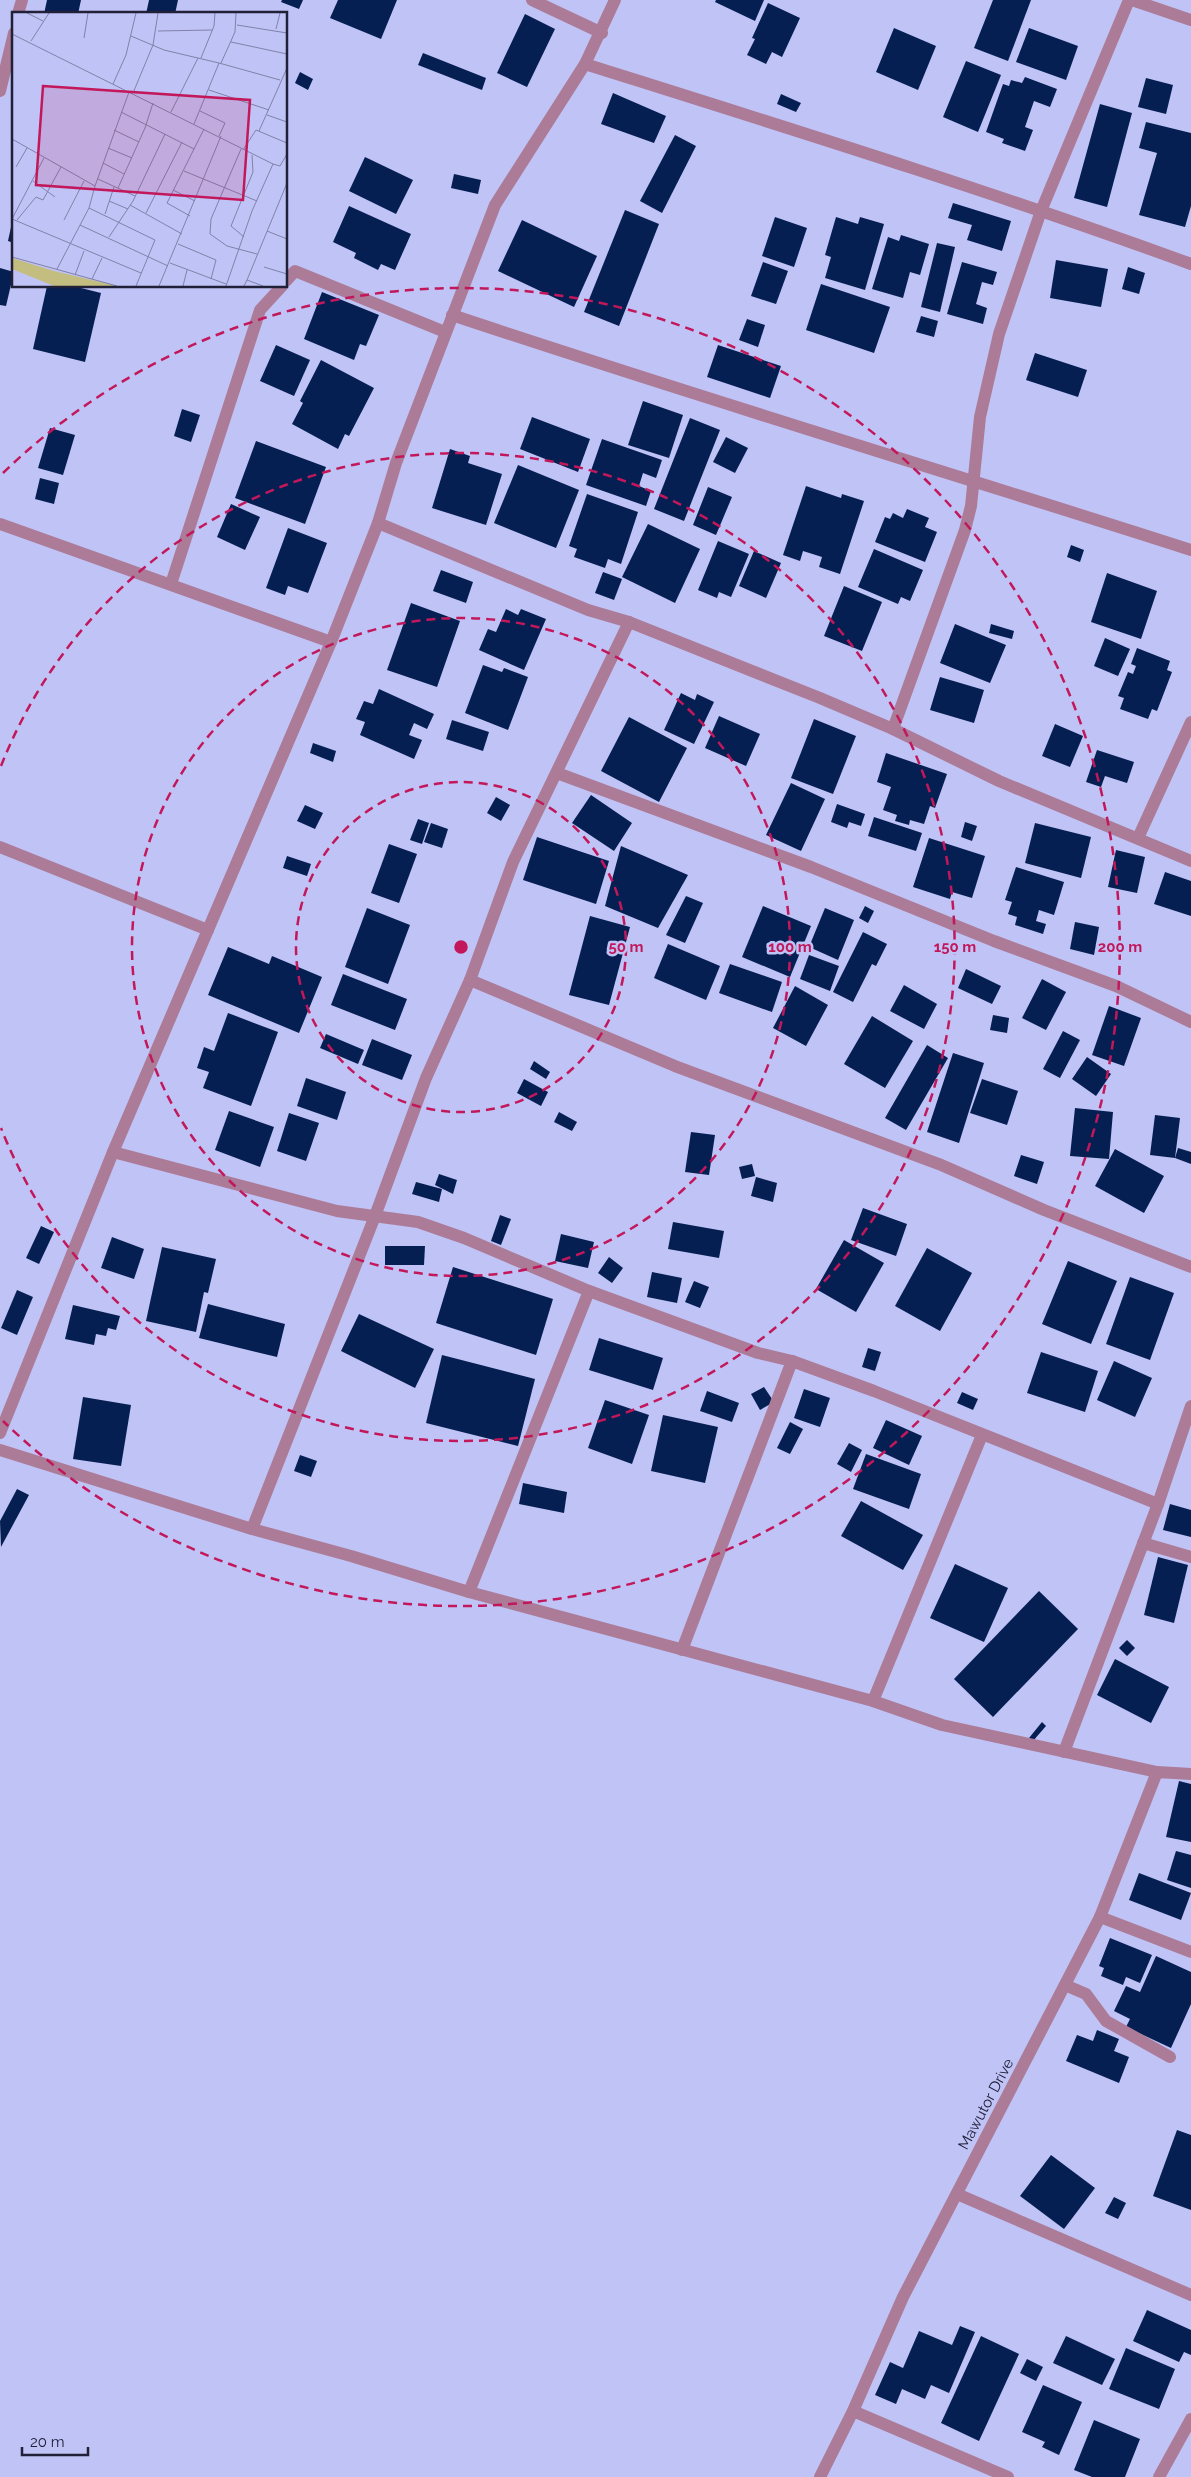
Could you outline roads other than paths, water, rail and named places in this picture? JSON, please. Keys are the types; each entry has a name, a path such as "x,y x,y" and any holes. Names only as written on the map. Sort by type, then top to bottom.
{"street":[{"path":"532,0 602,33"},
{"path":"0,1433 113,1152 331,642 378,523 396,463 494,205 586,64 602,33 615,0"},
{"path":"893,729 965,530 971,506 980,418 999,334 1040,210 1130,0 1191,20"},
{"path":"0,90 12,41"},
{"path":"586,64 842,144 1040,210 1191,264"},
{"path":"288,279 295,271 445,332"},
{"path":"172,584 260,310 280,288"},
{"path":"452,315 622,372 973,480 1191,550"},
{"path":"378,523 588,610 629,622 893,729 999,781 1191,861"},
{"path":"0,524 331,642"},
{"path":"252,1528 375,1216 426,1078 470,980 513,862 629,622"},
{"path":"1138,838 1191,722"},
{"path":"557,773 811,867 994,941 1116,986 1191,1022"},
{"path":"0,847 208,930"},
{"path":"470,980 675,1066 939,1164 1044,1210 1191,1267"},
{"path":"113,1152 296,1201 336,1210 418,1222 464,1238 589,1291 758,1353 792,1361 874,1391 1158,1504"},
{"path":"469,1592 589,1291"},
{"path":"682,1650 792,1361"},
{"path":"0,1397 13,1402"},
{"path":"1064,1752 1158,1504 1191,1406"},
{"path":"873,1701 982,1435"},
{"path":"0,1450 252,1528 469,1592 873,1701 942,1725 1157,1772 1191,1774"},
{"path":"1143,1543 1191,1557"},
{"name":"Mawutor Drive","path":"820,2477 853,2411 903,2297 1100,1917 1157,1772"},
{"path":"1100,1917 1191,1952"},
{"path":"1065,1985 1086,1994 1100,2014 1113,2026 1170,2057"},
{"path":"957,2194 1191,2296"},
{"path":"853,2411 1008,2477"},
{"path":"1159,2477 1191,2419"}]}
